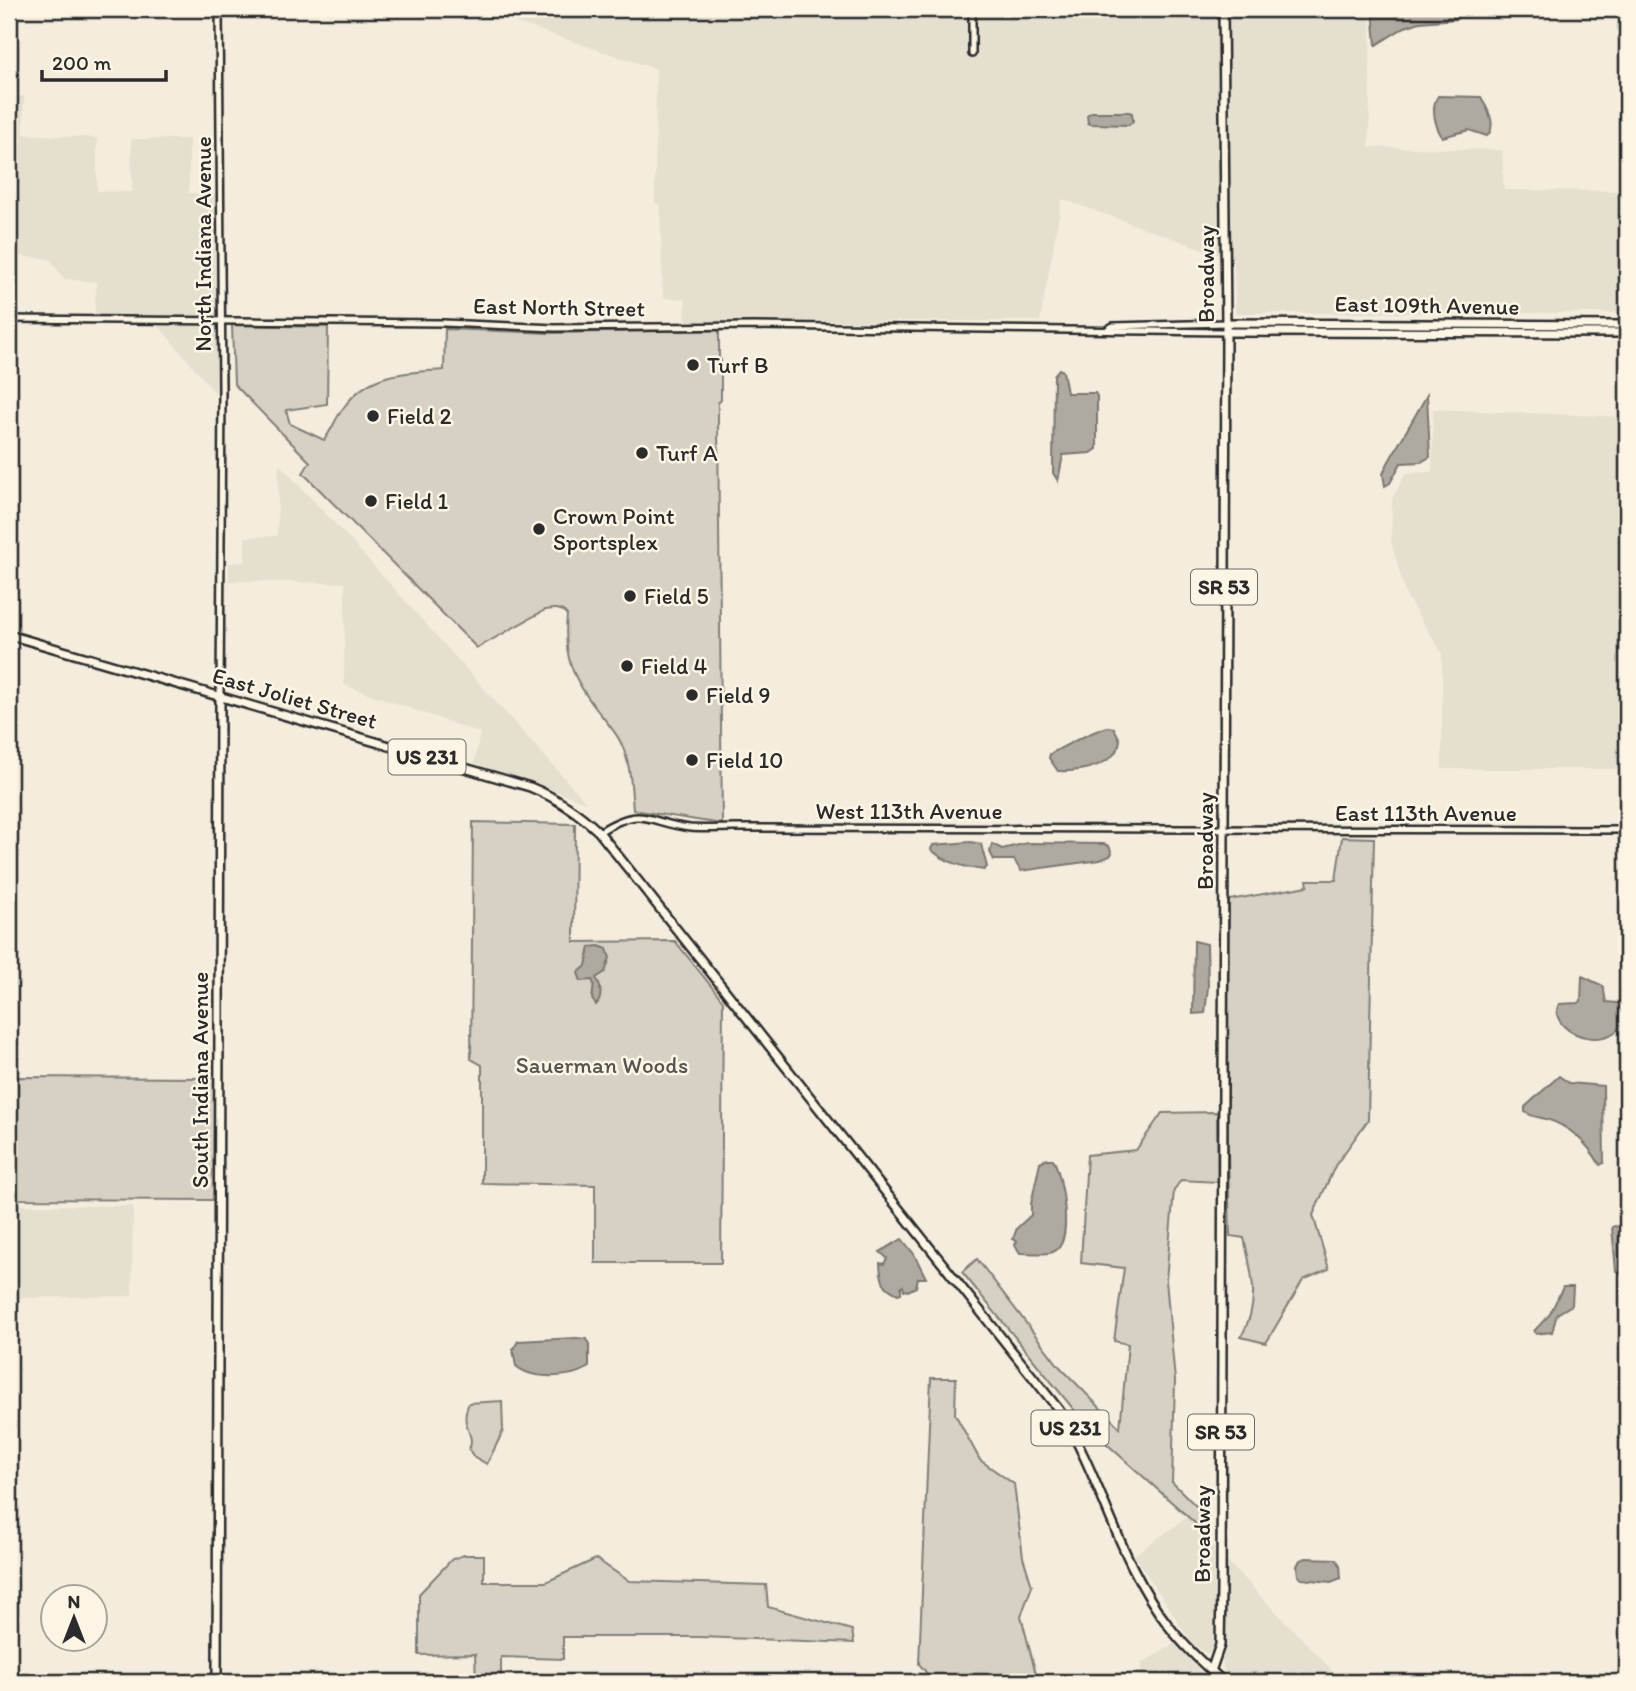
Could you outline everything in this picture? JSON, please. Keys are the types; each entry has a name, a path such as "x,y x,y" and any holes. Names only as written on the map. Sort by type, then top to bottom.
{"main road":[{"name":"Broadway","path":"1211,1671 1220,1645 1221,1603 1226,328 1223,9"},
{"name":"East 109th Avenue","path":"1226,328 1627,325"},
{"name":"East 109th Avenue","path":"1226,328 1627,333"},
{"name":"East Joliet Street","path":"9,635 530,787 571,808 599,832"},
{"name":"South Indiana Avenue","path":"217,1682 220,696"},
{"name":"US 231","path":"599,832 1059,1410 1087,1461 1121,1542 1149,1596 1168,1625 1224,1682"}],"street":[{"name":"North Indiana Avenue","path":"219,9 221,478"},
{"path":"972,9 972,54"},
{"name":"East North Street","path":"9,319 443,323 555,328 1226,328"},
{"name":"South Indiana Avenue","path":"220,696 221,478"},
{"name":"West 113th Avenue","path":"599,832 614,822 639,817 689,828 1224,830"},
{"name":"East 113th Avenue","path":"1224,830 1627,830"}],"shaded area":[{"path":"475,9 1371,9 1369,147 1502,150 1504,190 1627,191 1627,313 1235,313 1234,260 1062,199 1040,321 686,321 685,299 663,298 660,204 655,203 656,69"},
{"path":"1373,9 1458,9 1459,15 1457,19 1420,22 1405,27 1376,45"},
{"path":"9,96 24,96 24,134 97,138 97,191 132,192 131,139 189,139 189,193 216,194 217,395 151,317 94,315 97,282 64,279 50,259 9,255"},
{"path":"1438,96 1481,97 1492,122 1487,136 1469,130 1442,137 1434,116 1434,105"},
{"path":"1092,112 1129,112 1132,113 1133,121 1129,125 1090,124 1087,115"},
{"path":"1059,369 1063,371 1067,393 1095,393 1097,396 1097,449 1091,453 1063,455 1058,481 1053,473 1054,375"},
{"path":"1427,395 1430,457 1421,462 1401,463 1390,483 1385,486 1383,474 1388,463"},
{"path":"1433,409 1627,417 1627,769 1442,769 1442,653 1406,596 1391,541 1392,499 1406,473 1432,472"},
{"path":"279,464 586,802 474,763 480,733 344,685 345,583 229,581 229,563 245,562 245,537 277,536"},
{"path":"1108,727 1114,728 1120,740 1112,756 1096,766 1058,771 1049,758 1050,754"},
{"path":"971,842 981,844 987,867 984,870 949,861 931,849 933,845"},
{"path":"1027,843 1104,844 1109,846 1112,853 1100,860 1021,871 1014,860 994,860 990,852 992,844 1002,849"},
{"path":"1194,941 1207,944 1208,987 1205,1013 1193,1014"},
{"path":"590,947 607,949 610,958 605,972 596,978 600,999 596,1005 592,999 592,980 581,981 578,973 586,966"},
{"path":"1582,976 1603,986 1606,1002 1627,1004 1623,1022 1614,1033 1602,1037 1587,1037 1563,1026 1558,1016 1559,1004 1581,1001"},
{"path":"1559,1076 1569,1083 1603,1086 1604,1163 1600,1165 1584,1143 1570,1131 1555,1122 1525,1112 1525,1107"},
{"path":"1053,1159 1060,1179 1065,1208 1064,1236 1060,1246 1053,1252 1020,1253 1015,1245 1017,1241 1013,1239 1017,1228 1031,1215 1040,1162"},
{"path":"9,1205 133,1206 132,1296 9,1298"},
{"path":"1615,1226 1627,1245 1627,1276 1616,1271 1612,1227"},
{"path":"902,1239 914,1254 926,1278 918,1278 916,1287 908,1291 901,1287 901,1293 898,1294 883,1282 880,1263 884,1264 887,1258 880,1252"},
{"path":"1563,1287 1573,1287 1572,1305 1557,1314 1552,1332 1536,1334 1534,1331 1550,1314"},
{"path":"586,1339 589,1344 589,1367 581,1371 562,1376 541,1376 516,1366 513,1350 518,1341"},
{"path":"1189,1516 1205,1532 1207,1547 1214,1547 1215,1645 1213,1651 1207,1654 1192,1643 1134,1555"},
{"path":"1336,1559 1340,1565 1341,1578 1331,1582 1302,1579 1298,1576 1297,1566 1300,1560"},
{"path":"1226,1560 1331,1669 1327,1682 1233,1682 1225,1674 1222,1663"},
{"path":"1175,1643 1202,1673 1201,1680 1140,1682 1142,1663"}],"green space":[{"name":"Crown Point Sportsplex","path":"232,325 328,327 327,404 286,410 290,424 324,440 344,407 365,386 389,376 444,370 445,329 550,333 719,330 722,824 633,810 630,774 624,749 581,687 571,666 566,643 565,612 545,610 477,648 303,473 310,462 234,384"},
{"name":"Sauerman Woods","path":"473,822 575,824 574,942 675,941 723,1001 721,1263 595,1263 595,1185 482,1183 482,1065 471,1059"},
{"path":"1342,837 1374,838 1368,1120 1335,1166 1313,1215 1329,1269 1303,1280 1266,1343 1241,1337 1251,1312 1252,1276 1244,1238 1230,1236 1227,1112 1229,900 1308,886 1307,880 1336,880"},
{"path":"9,1077 215,1078 215,1197 213,1200 9,1199"},
{"path":"1217,1112 1218,1182 1181,1180 1174,1190 1166,1280 1175,1381 1172,1482 1208,1518 1205,1532 1088,1427 962,1272 977,1259 1059,1366 1120,1428 1128,1344 1114,1341 1124,1268 1081,1263 1087,1155 1136,1150 1162,1113"},
{"path":"931,1378 956,1378 955,1414 980,1460 1014,1484 1023,1557 1032,1586 1021,1616 1038,1682 934,1682 919,1664"},
{"path":"502,1401 503,1431 487,1464 473,1456 469,1449 471,1439 466,1424 466,1411 469,1403"},
{"path":"464,1555 484,1555 484,1582 546,1582 596,1559 629,1581 766,1585 768,1607 852,1630 854,1643 700,1637 563,1637 563,1659 501,1657 501,1682 476,1682 475,1654 419,1655 419,1594 452,1559"}],"place":[{"name":"Turf B","path":"693,365"},
{"name":"Field 2","path":"373,416"},
{"name":"Turf A","path":"642,453"},
{"name":"Field 1","path":"371,501"},
{"name":"Crown Point Sportsplex","path":"539,529"},
{"name":"Field 5","path":"630,596"},
{"name":"Field 4","path":"627,666"},
{"name":"Field 9","path":"692,695"},
{"name":"Field 10","path":"692,760"}]}
